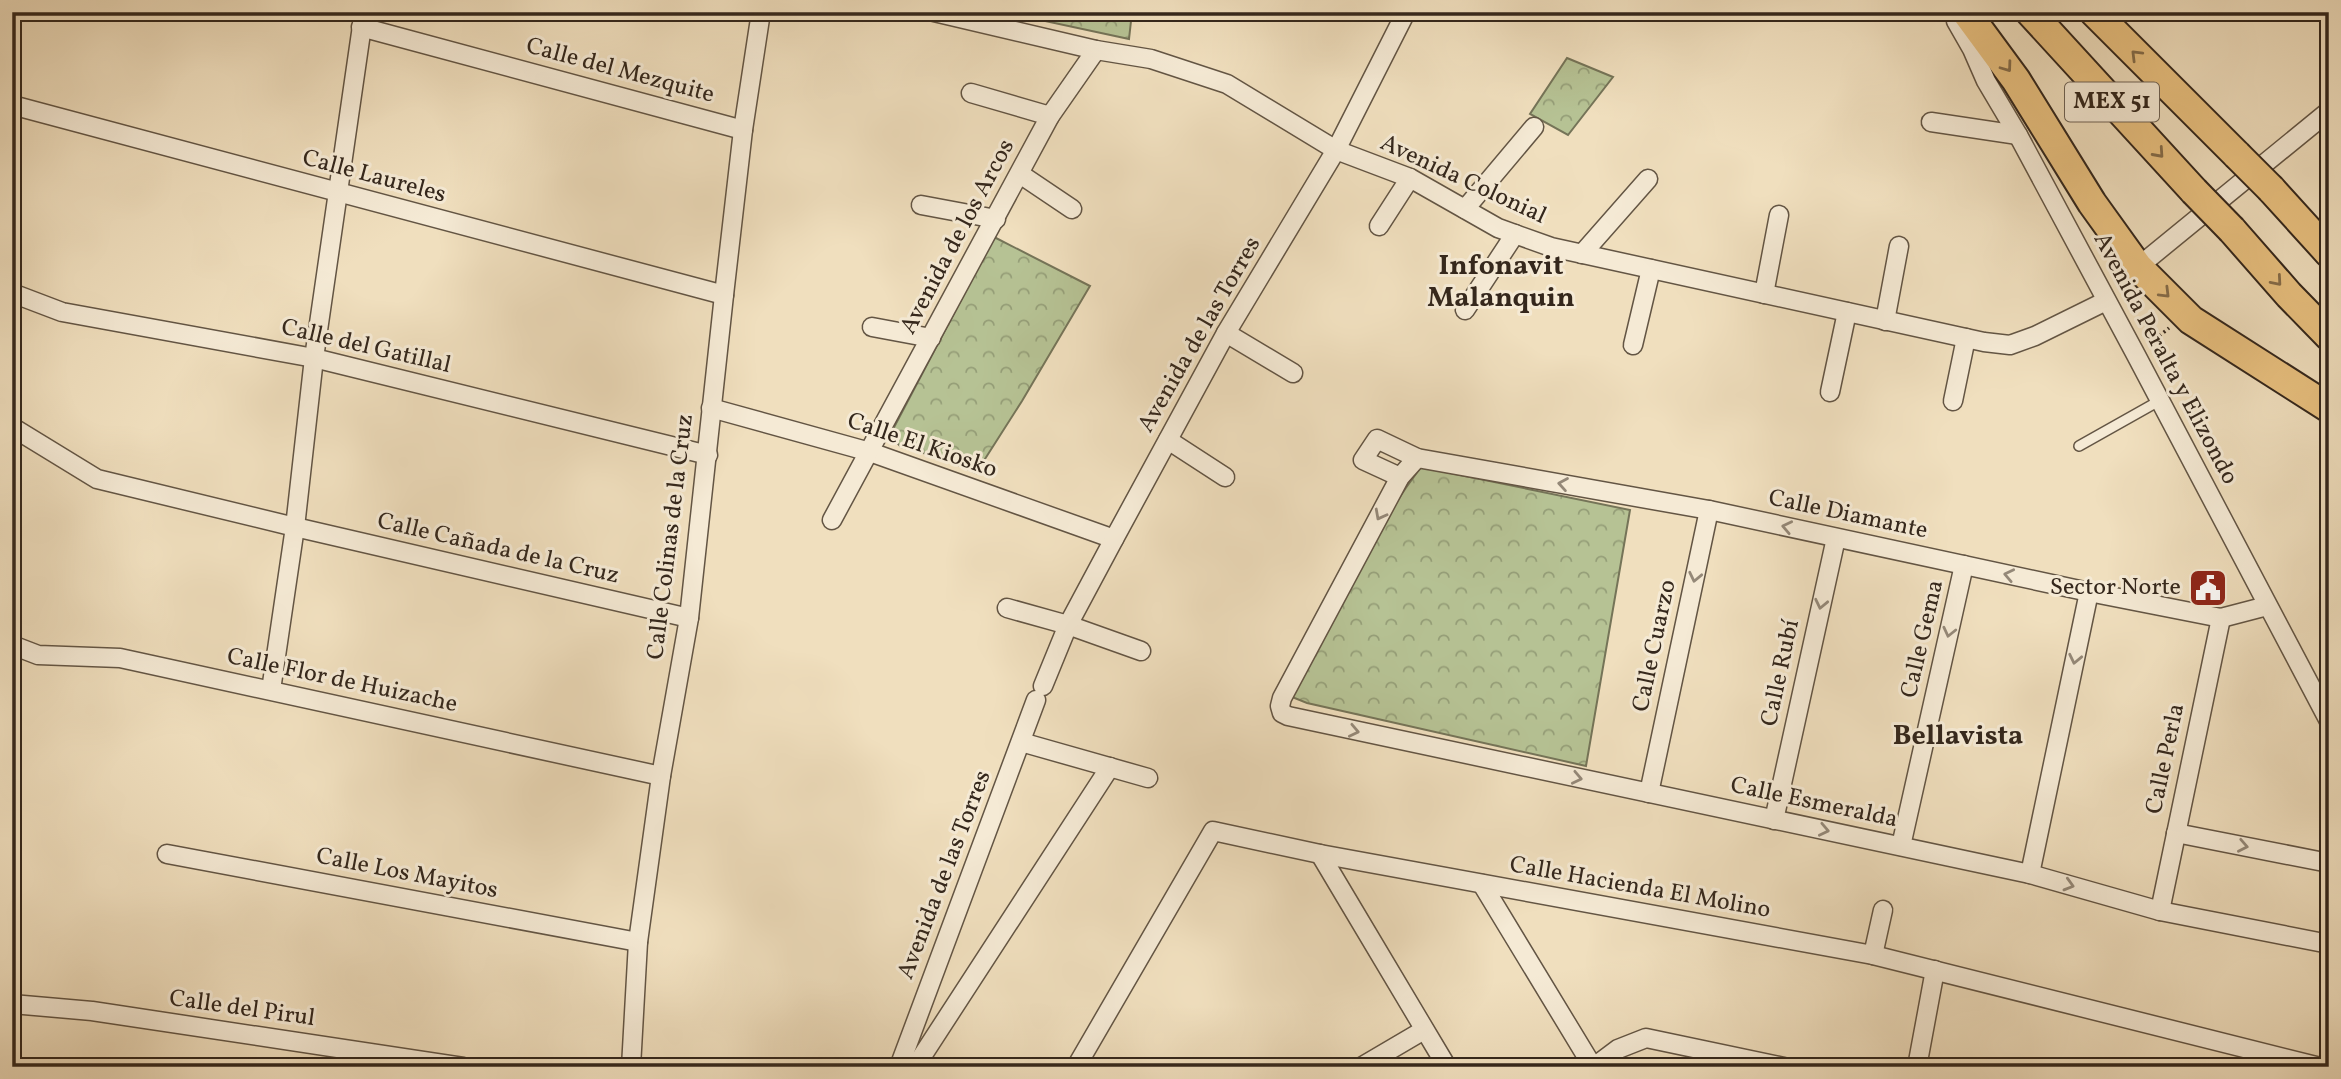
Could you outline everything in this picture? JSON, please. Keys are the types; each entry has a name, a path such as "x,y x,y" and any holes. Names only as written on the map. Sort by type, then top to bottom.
{"main road":[{"name":"MEX 51","path":"2031,12 2329,336"},
{"name":"MEX 51","path":"2094,12 2271,189 2329,253"},
{"path":"1960,16 2016,80 2092,203 2138,267 2192,320 2329,408"}],"street":[{"name":"Calle Colinas de la Cruz","path":"631,1067 638,942 661,776 689,618 743,130 761,12"},
{"name":"Avenida Colonial","path":"934,12 1096,50 1151,59 1227,84 1336,150 1410,178 1498,228 1551,247 1885,321 2010,345 2035,336 2106,301"},
{"name":"Avenida de las Torres","path":"900,1067 1021,742 1068,625 1226,333 1336,150 1406,12"},
{"name":"Avenida Peralta y Elizondo","path":"1960,16 1986,81 2018,135 2329,721"},
{"name":"Calle del Mezquite","path":"363,20 743,130"},
{"path":"271,690 295,527 314,358 363,20"},
{"name":"Avenida de los Arcos","path":"832,520 1050,116 1096,50"},
{"path":"971,93 1050,116"},
{"name":"Calle Laureles","path":"12,105 724,295"},
{"path":"2138,267 2329,111"},
{"path":"1931,122 2018,135"},
{"path":"1465,209 1534,127"},
{"path":"1020,174 1072,209"},
{"path":"1379,226 1410,178"},
{"path":"1582,254 1648,179"},
{"path":"921,205 996,219"},
{"path":"1764,294 1779,215"},
{"path":"1465,310 1515,234"},
{"path":"1885,321 1899,246"},
{"path":"1633,345 1651,269"},
{"name":"Calle del Gatillal","path":"12,293 62,312 314,358 708,455"},
{"path":"1830,392 1847,312"},
{"path":"872,327 931,338"},
{"path":"1226,333 1293,373"},
{"path":"1954,401 1966,338"},
{"name":"Calle El Kiosko","path":"711,408 870,452 1114,539"},
{"name":"Calle Cañada de la Cruz","path":"12,427 96,479 689,618"},
{"name":"Calle Diamante","path":"1400,477 1363,460 1377,439 1417,458 1709,510 2221,618 2267,606"},
{"path":"1168,440 1225,477"},
{"path":"1400,477 1417,458"},
{"name":"Calle Esmeralda","path":"1400,477 1282,698 1282,713 2031,874 2160,911 2329,944"},
{"name":"Calle Cuarzo","path":"1649,793 1709,510"},
{"name":"Calle Rubí","path":"1774,820 1836,538"},
{"name":"Calle Gema","path":"1901,846 1964,565"},
{"path":"2031,874 2089,592"},
{"path":"1007,608 1068,625 1141,651"},
{"name":"Calle Perla","path":"2160,911 2221,618"},
{"name":"Calle Flor de Huizache","path":"12,645 38,654 120,658 661,776"},
{"path":"1021,742 1148,778"},
{"path":"915,1067 1110,767"},
{"name":"Calle Hacienda El Molino","path":"1076,1067 1213,831 1320,854 1872,955 2258,1059 2320,1067"},
{"path":"2176,833 2329,863"},
{"name":"Calle Los Mayitos","path":"167,854 638,942"},
{"path":"1320,854 1447,1067"},
{"path":"1482,884 1593,1067 1618,1049 1646,1038 1784,1067"},
{"path":"1872,955 1883,910"},
{"path":"1917,1067 1935,970"},
{"name":"Calle del Pirul","path":"12,1004 106,1013 463,1067"},
{"path":"1362,1067 1424,1030"}],"lane":[{"path":"2079,446 2159,401"}],"green space":[{"path":"1003,12 1132,12 1129,39"},
{"path":"1567,58 1613,77 1568,135 1530,114"},
{"path":"994,237 1090,286 976,473 942,458 901,447 890,435"},
{"path":"1421,467 1630,510 1586,766 1307,703 1292,697 1367,550"}],"place":[{"name":"Sector Norte","path":"2208,588"}],"district":[{"name":"Infonavit Malanquin","path":"1501,282"},
{"name":"Bellavista","path":"1958,736"}]}
